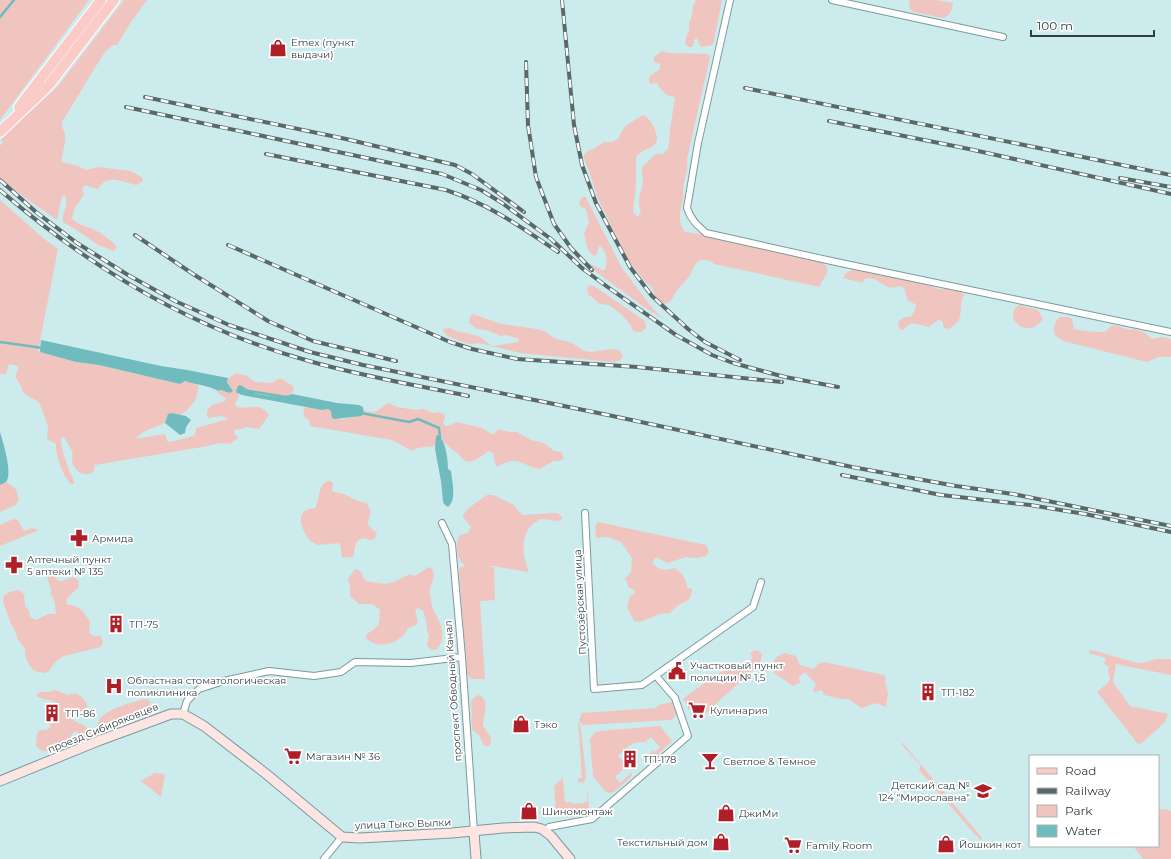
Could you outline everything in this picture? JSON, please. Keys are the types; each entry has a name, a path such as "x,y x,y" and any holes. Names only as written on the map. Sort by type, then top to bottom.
{"main road":[{"path":"0,132 101,0"},
{"path":"0,132 49,85 114,0"}],"street":[{"path":"730,0 698,143 687,208 690,217 695,224 706,233 836,262 1171,332"},
{"path":"832,0 1003,37"},
{"name":"Пустозёрская улица","path":"585,513 594,689 642,685 656,676"},
{"name":"проспект Обводный Канал","path":"442,524 452,544 462,657 476,859"},
{"path":"570,859 554,839 546,832 549,827 592,819 688,736 675,698 656,676 753,607 761,582"},
{"path":"183,714 187,701 199,689 224,681 269,672 314,676 341,672 355,662 411,663 462,657"},
{"name":"проезд Сибиряковцев","path":"0,782 98,741 164,716 171,714 183,714"},
{"name":"улица Тыко Вылки","path":"183,714 216,735 265,773 342,837 360,838 474,832 503,828 526,827 538,827 546,832"},
{"path":"324,859 342,837"}],"green space":[{"path":"0,0 89,0 0,120"},
{"path":"124,0 147,0 117,45 113,45 104,53 62,122 65,140 62,162 78,166 86,170 98,167 131,171 142,177 143,181 137,185 121,181 108,180 97,189 85,185 82,188 84,195 74,209 72,219 106,237 117,247 114,251 98,245 63,222 63,215 67,203 65,196 62,196 57,220 0,180 0,146 3,142 1,140 6,134 58,86"},
{"path":"696,0 722,0 713,45 701,47 697,37 694,40 692,47 688,47 685,43 689,31 689,22 692,16 693,6"},
{"path":"909,0 936,0 953,3 952,10 946,17 943,18 913,12 910,8"},
{"path":"662,51 670,53 708,54 710,57 687,159 687,169 680,214 680,222 683,229 686,232 708,235 822,262 827,267 827,273 820,287 714,264 708,260 701,260 696,263 690,275 670,301 663,304 656,297 651,286 646,283 628,260 598,199 583,156 588,151 604,142 612,142 618,139 623,129 628,124 643,115 649,119 655,130 657,141 636,157 636,183 633,212 638,217 641,211 639,203 643,183 642,168 656,154 663,154 668,149 675,97 664,93 657,83 650,84 649,79 650,76 660,69 660,64 654,62 654,57"},
{"path":"585,196 622,268 653,309 664,319 647,309 596,272 589,263 602,270 605,270 607,260 604,250 599,245 597,254 594,256 588,250 584,234 589,222 586,209 580,206 579,203 582,197"},
{"path":"0,200 43,238 58,249 38,351 76,362 99,365 180,384 185,381 198,385 194,402 184,413 180,415 171,413 167,417 165,423 145,431 135,439 165,434 167,441 170,442 195,435 196,428 228,419 222,416 208,418 207,410 212,405 225,401 226,398 219,394 218,391 233,391 227,381 231,376 237,373 247,376 255,382 272,383 278,379 282,379 293,386 294,391 283,396 268,396 260,395 243,386 236,391 239,396 235,404 237,407 258,407 269,415 259,429 247,427 234,430 234,434 238,438 230,444 219,443 95,465 94,471 87,474 77,471 73,465 71,449 64,437 61,438 67,465 74,481 74,484 71,484 60,465 56,444 47,439 48,426 39,402 22,391 22,388 15,376 18,366 9,364 6,374 0,374"},
{"path":"852,270 924,283 938,289 956,289 964,294 960,318 954,326 948,329 944,328 942,321 938,320 929,327 913,324 903,330 900,329 898,324 900,320 910,317 916,306 908,301 904,288 901,286 890,288 874,279 867,278 863,283 843,278 846,273"},
{"path":"590,285 594,286 645,321 646,328 641,332 635,332 626,319 617,311 609,305 600,304 588,294 587,288"},
{"path":"1019,305 1038,310 1043,319 1037,325 1030,328 1024,328 1015,321 1013,316 1014,310"},
{"path":"473,314 501,324 537,329 546,332 557,339 572,343 584,351 592,352 611,349 619,350 623,356 619,361 612,362 520,353 479,343 469,344 447,336 442,329 450,328 456,331 479,336 490,345 494,346 518,342 519,339 507,335 501,336 486,330 477,329 469,323 470,316"},
{"path":"1060,317 1069,317 1072,319 1074,329 1102,332 1114,325 1130,330 1134,329 1144,332 1152,339 1162,337 1171,339 1171,357 1159,357 1147,362 1063,341 1054,333 1055,325"},
{"path":"388,403 397,407 416,410 423,409 433,413 439,412 445,415 443,423 445,426 457,422 482,428 492,434 494,434 498,429 517,432 531,440 544,443 554,451 561,452 564,458 560,461 554,461 539,469 514,461 504,463 496,467 493,453 489,451 473,461 465,461 458,453 443,442 441,436 436,436 436,445 418,448 412,451 392,440 310,426 309,420 304,417 304,410 306,407 322,410 328,409 331,411 331,414 341,420 364,413 364,411 375,412"},
{"path":"327,481 333,483 332,490 334,492 344,494 357,501 367,503 371,512 368,524 377,533 375,538 373,540 364,538 360,539 356,543 353,557 342,558 340,543 318,545 314,543 309,539 303,529 301,519 304,512 308,509 315,508 321,487"},
{"path":"6,482 15,488 19,499 16,505 0,512 0,485"},
{"path":"487,495 493,495 514,505 522,515 556,513 563,518 559,521 543,519 533,524 529,528 524,543 524,556 528,572 493,566 488,567 494,567 495,600 480,601 485,679 471,679 467,674 459,570 461,567 466,566 460,560 457,552 457,543 460,535 468,533 471,527 463,517 463,514"},
{"path":"13,519 18,520 25,531 32,528 39,530 0,546 0,525"},
{"path":"598,522 706,545 709,551 706,556 696,558 686,557 667,563 658,558 655,558 653,561 653,564 658,568 666,570 674,568 681,573 685,579 687,588 692,589 689,599 677,606 670,613 660,614 640,622 634,621 627,607 630,596 635,593 634,590 628,587 625,579 631,572 632,558 621,542 608,537 596,538 595,526"},
{"path":"430,567 434,573 430,590 431,603 442,629 442,639 437,649 431,650 427,645 429,635 426,620 423,611 418,608 415,610 418,622 416,625 408,628 401,638 389,644 383,645 371,642 366,638 367,634 377,627 380,619 380,610 373,604 359,604 350,596 348,579 354,570 357,569 360,571 364,579 367,581 385,584 394,582 410,574 415,576"},
{"path":"51,572 59,582 73,577 78,580 79,587 67,598 66,604 79,608 82,611 90,621 89,633 94,636 101,636 103,642 101,647 64,656 55,662 49,671 44,673 33,670 27,661 25,649 18,640 3,602 4,596 9,592 19,590 24,594 25,606 29,611 30,617 36,620 48,614 56,614 54,599 51,595 51,589 47,578"},
{"path":"755,650 760,652 762,655 760,663 703,716 699,715 704,707 696,702 691,709 688,710 687,703 683,700 686,696 731,665 738,669 753,658 750,653"},
{"path":"1090,650 1137,663 1156,659 1171,659 1171,675 1116,664 1113,682 1130,706 1168,714 1165,722 1142,743 1138,744 1097,692 1108,683 1110,678 1108,672 1109,667 1104,664 1106,658 1089,653"},
{"path":"785,653 796,656 800,665 813,669 818,664 824,662 884,675 886,678 885,683 888,693 886,707 875,703 862,708 848,699 824,695 822,690 815,692 813,690 816,684 805,672 798,678 801,682 793,686 774,673 774,660 778,656"},
{"path":"55,690 68,695 77,693 87,703 86,708 83,711 74,712 73,720 85,726 92,733 91,737 88,739 84,738 75,731 66,746 55,746 48,751 43,751 36,746 37,733 40,730 49,728 52,715 58,709 58,704 36,696 39,692 49,692"},
{"path":"478,695 482,697 485,703 483,725 491,738 491,743 489,746 484,746 479,735 472,730 471,701"},
{"path":"146,699 150,701 150,707 144,715 116,727 104,729 99,728 98,723 101,717 107,713 124,705"},
{"path":"672,702 675,704 678,714 671,720 583,725 579,721 582,713 656,708 659,705"},
{"path":"578,720 581,728 586,777 583,783 578,782 578,778 582,778"},
{"path":"660,726 672,741 655,757 650,755 650,753 653,750 655,752 660,747 651,737 646,741 648,743 639,742 628,747 618,756 627,766 615,777 620,783 632,772 631,777 614,792 606,792 593,776 590,739 595,732"},
{"path":"902,742 982,838 980,840 919,770 921,766 902,745"},
{"path":"155,773 165,774 161,797 141,781"},
{"path":"563,778 565,802 571,802 572,804 587,802 587,787 589,809 587,813 563,817 556,813 554,786"},
{"path":"1164,809 1171,811 1171,859 1143,859 1134,847 1159,847 1159,810"}],"water":[{"path":"41,340 161,366 228,378 227,382 233,391 230,393 221,390 218,391 210,387 185,381 180,384 99,365 76,362 40,352"},
{"path":"240,385 254,393 263,395 278,396 292,394 337,403 359,405 363,407 364,413 361,416 335,419 332,418 331,411 328,409 322,410 242,395 236,391"},
{"path":"171,413 186,416 191,420 186,427 185,433 180,435 165,423 168,414"},
{"path":"0,432 7,457 8,478 6,482 0,485"},
{"path":"438,435 445,446 448,469 451,471 453,485 452,500 448,507 443,501 435,449 436,436"}],"waterway":[{"path":"0,17 14,0"},
{"path":"0,342 43,348"},
{"path":"249,391 286,397"},
{"path":"361,413 409,422 418,419 439,428 440,438"}],"railway":[{"path":"562,0 574,125 582,165 596,203 630,267 652,296 688,329 705,342 740,360"},
{"path":"526,62 528,125 536,177 554,224 571,248 592,270"},
{"path":"745,88 1171,175"},
{"path":"145,97 346,139 455,165 472,174 524,212"},
{"path":"126,107 442,174 481,190 502,203 551,239 583,269 609,288 676,335 712,355 733,363 785,377 838,387"},
{"path":"829,121 969,149 1171,194"},
{"path":"266,154 446,190 491,209 558,252"},
{"path":"1120,178 1171,187"},
{"path":"0,180 36,212 77,243 128,275 175,301 229,325 310,352 363,365 852,467 956,486 1013,494 1171,526"},
{"path":"0,190 70,246 107,270 184,314 224,332 266,348 309,361 368,376 468,396"},
{"path":"135,235 193,274 268,321 313,341 396,361"},
{"path":"228,245 450,342 472,349 517,359 637,367 782,382"},
{"path":"842,475 941,495 1030,505 1085,514 1171,532"}],"place":[{"name":"Emex (пункт выдачи)","path":"278,48"},
{"name":"Армида","path":"79,538"},
{"name":"Аптечный пункт 5 аптеки № 135","path":"14,565"},
{"name":"ТП-75","path":"116,624"},
{"name":"Участковый пункт полиции № 1,5","path":"677,671"},
{"name":"Областная стоматологическая поликлиника","path":"114,686"},
{"name":"ТП-182","path":"928,692"},
{"name":"Кулинария","path":"697,710"},
{"name":"ТП-86","path":"52,713"},
{"name":"Тэко","path":"521,724"},
{"name":"Магазин № 36","path":"293,756"},
{"name":"ТП-178","path":"630,759"},
{"name":"Светлое & Тёмное","path":"710,761"},
{"name":"Детский сад № 124 \"Мирославна\"","path":"983,791"},
{"name":"Шиномонтаж","path":"529,811"},
{"name":"ДжиМи","path":"726,813"},
{"name":"Текстильный дом","path":"721,842"},
{"name":"Йошкин кот","path":"946,844"},
{"name":"Family Room","path":"793,845"}]}
